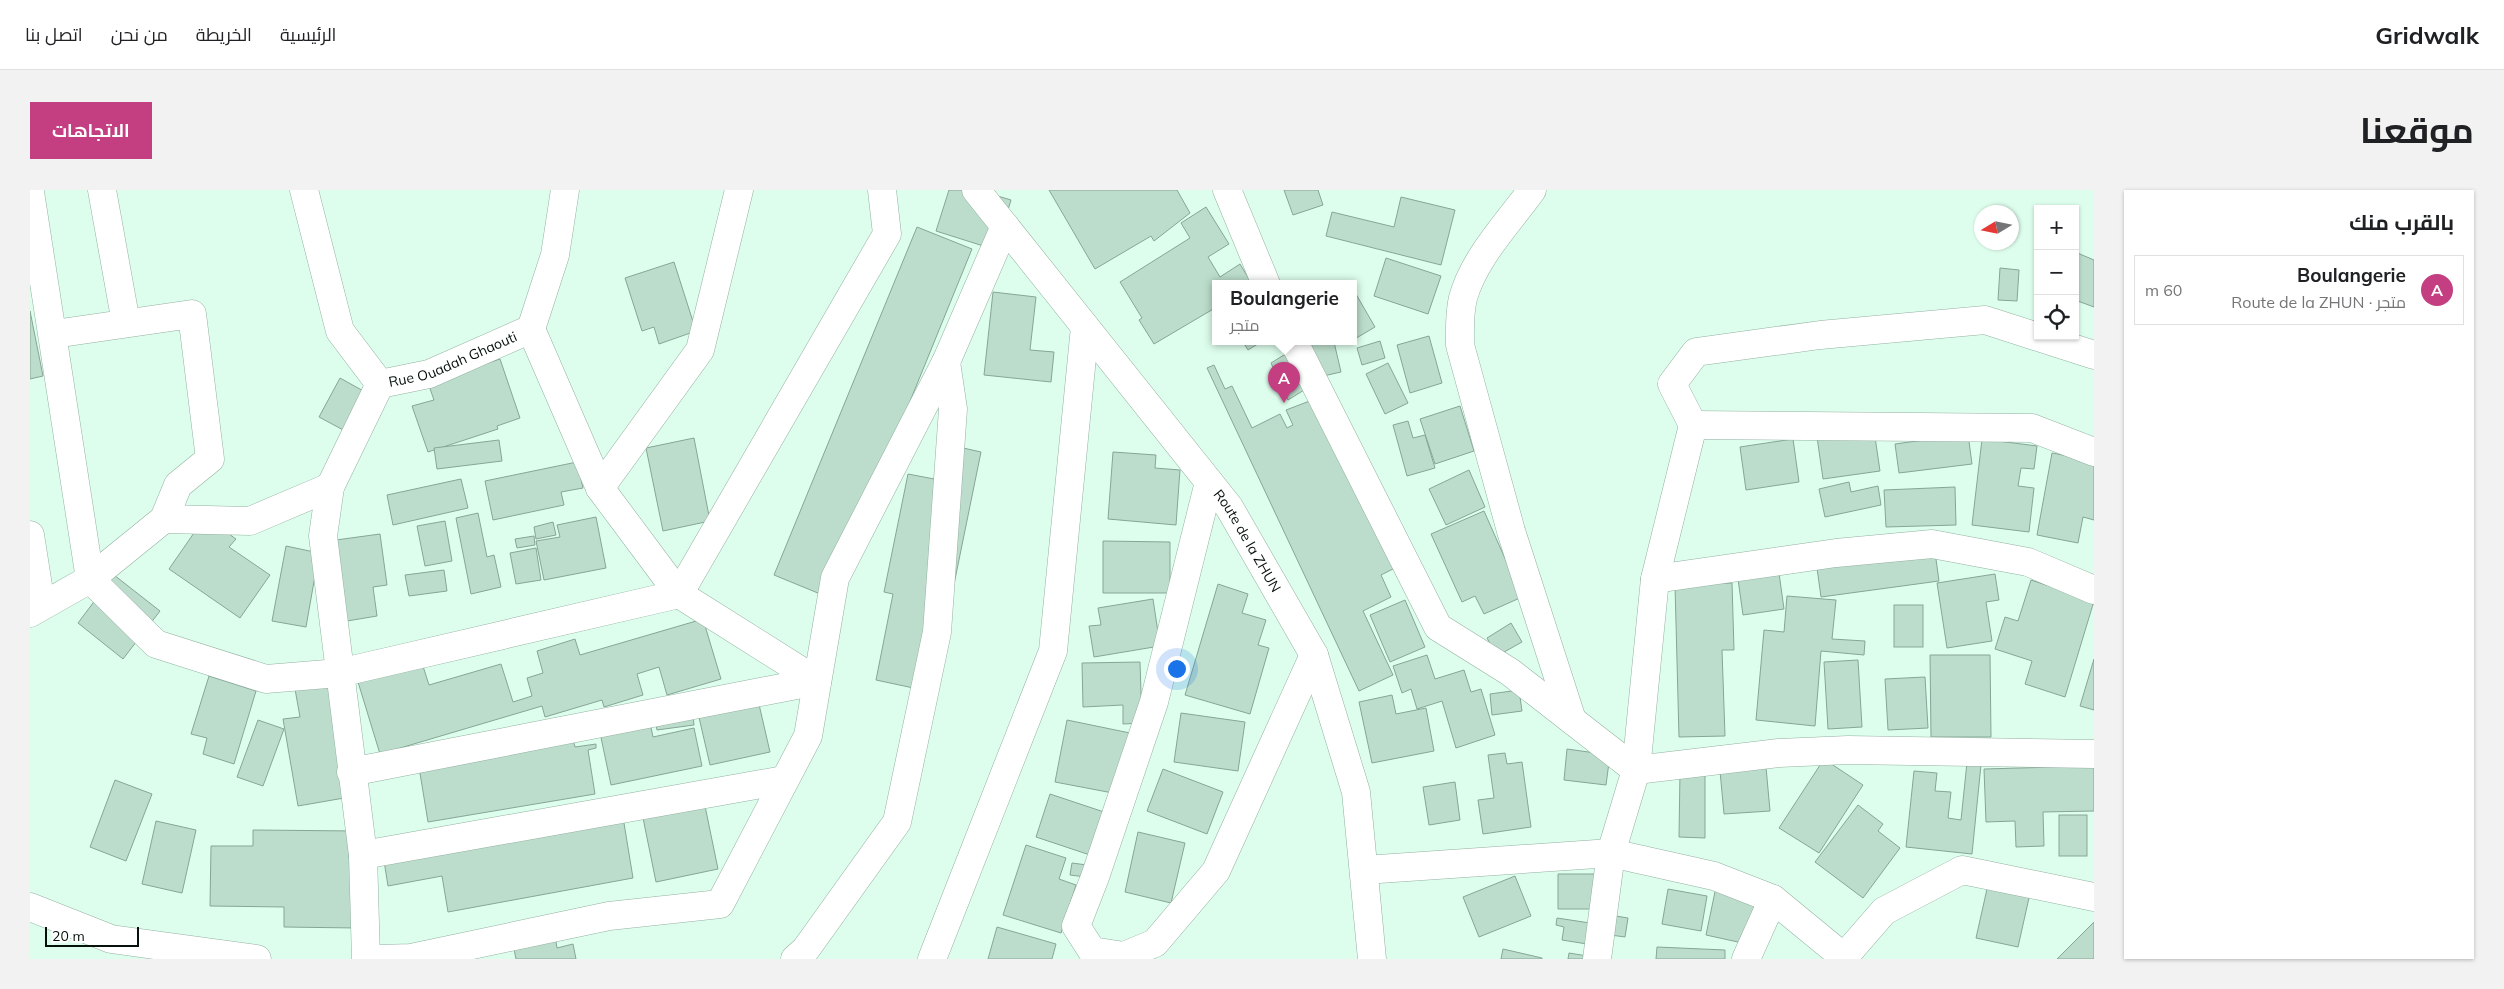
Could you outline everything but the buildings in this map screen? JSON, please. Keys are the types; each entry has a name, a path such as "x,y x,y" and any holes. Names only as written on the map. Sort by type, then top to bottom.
{"street":[{"path":"102,190 126,323"},
{"name":"Rue Ouadah Ghaouti","path":"304,190 340,331 380,384 429,374 531,329 555,255 565,190"},
{"path":"600,488 700,350 738,190"},
{"path":"30,192 54,334 90,579 156,644 266,679 340,673 679,594 887,234 882,190"},
{"name":"Route de la ZHUN","path":"976,190 1229,507 1314,655 1356,792 1372,959"},
{"path":"1532,190 1471,277 1463,299 1460,321 1460,345 1511,531 1572,720"},
{"path":"1226,191 1264,280"},
{"path":"380,959 411,958 609,916 720,904 808,736 835,578 946,362 1004,226"},
{"path":"30,535 36,609 90,579 164,519 178,485 210,458 192,314 54,334"},
{"path":"1597,959 1611,853 1636,770 1655,579 1693,425 1672,384 1696,352 1820,336 1985,320 2094,355"},
{"path":"932,959 1053,651 1085,327"},
{"path":"531,329 600,488 679,594 817,681"},
{"path":"1296,345 1438,627 1510,672 1636,770 1779,752 1848,750 2094,754"},
{"path":"795,959 806,949 897,822 937,632 953,409 946,362"},
{"path":"366,959 363,856 323,536 330,487 380,384"},
{"path":"1693,425 2032,428 2094,452"},
{"path":"1209,482 1154,702 1095,877 1076,926 1092,951 1124,956 1155,943 1216,871 1314,655"},
{"path":"164,519 250,521 330,487"},
{"path":"1655,579 1836,553 1932,544 2028,562 2094,590"},
{"path":"351,772 817,681"},
{"path":"363,856 784,780"},
{"path":"1364,870 1611,853 1714,876 1773,899 1845,958 1884,911 1962,870 2094,897"},
{"path":"1746,959 1773,899"},
{"path":"30,908 111,939 257,959"}],"place":[{"name":"Boulangerie","path":"1284,403"}]}
